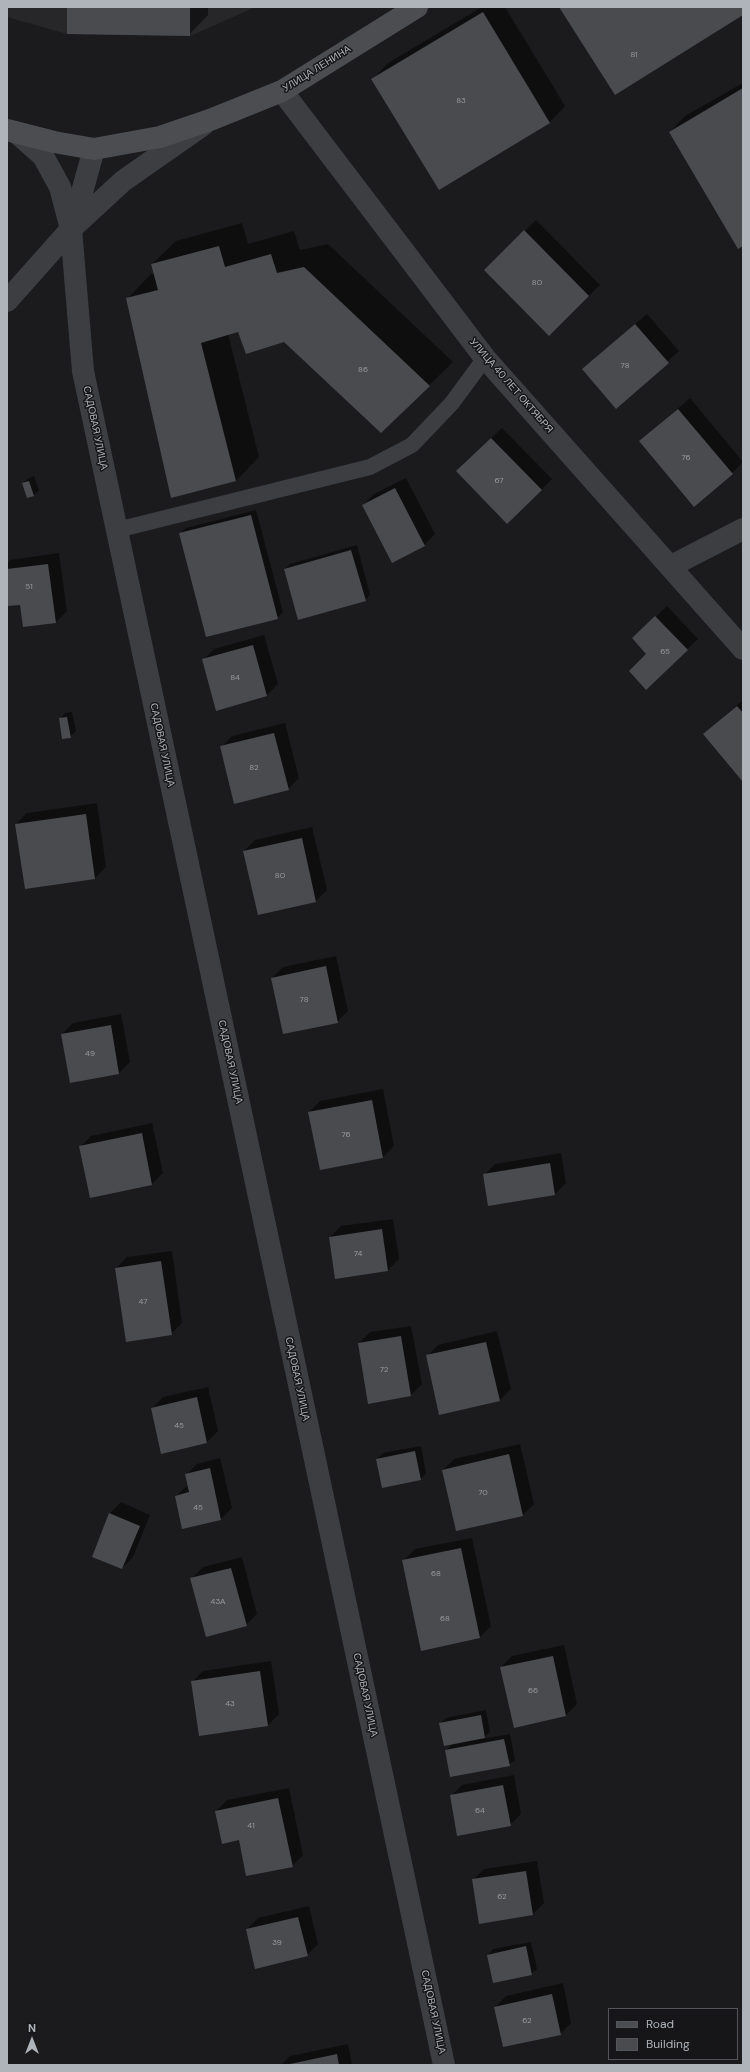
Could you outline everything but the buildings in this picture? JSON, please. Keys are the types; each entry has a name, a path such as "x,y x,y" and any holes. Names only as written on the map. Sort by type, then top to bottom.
{"main road":[{"name":"УЛИЦА ЛЕНИНА","path":"94,149 160,136 210,120 282,91 417,7"},
{"path":"12,132 54,142 94,149"}],"street":[{"name":"УЛИЦА 40 ЛЕТ ОКТЯБРЯ","path":"282,91 484,358 743,648"},
{"path":"7,301 71,229 123,182 210,120"},
{"path":"12,132 43,156 60,187 71,229"},
{"path":"71,229 94,149"},
{"name":"САДОВАЯ УЛИЦА","path":"71,229 82,371 444,2065"},
{"path":"671,566 743,529"}],"lane":[{"path":"116,530 370,467 412,445 452,403 484,358"}],"shaded area":[{"path":"7,7 256,7 190,36 67,34 7,17"}]}
